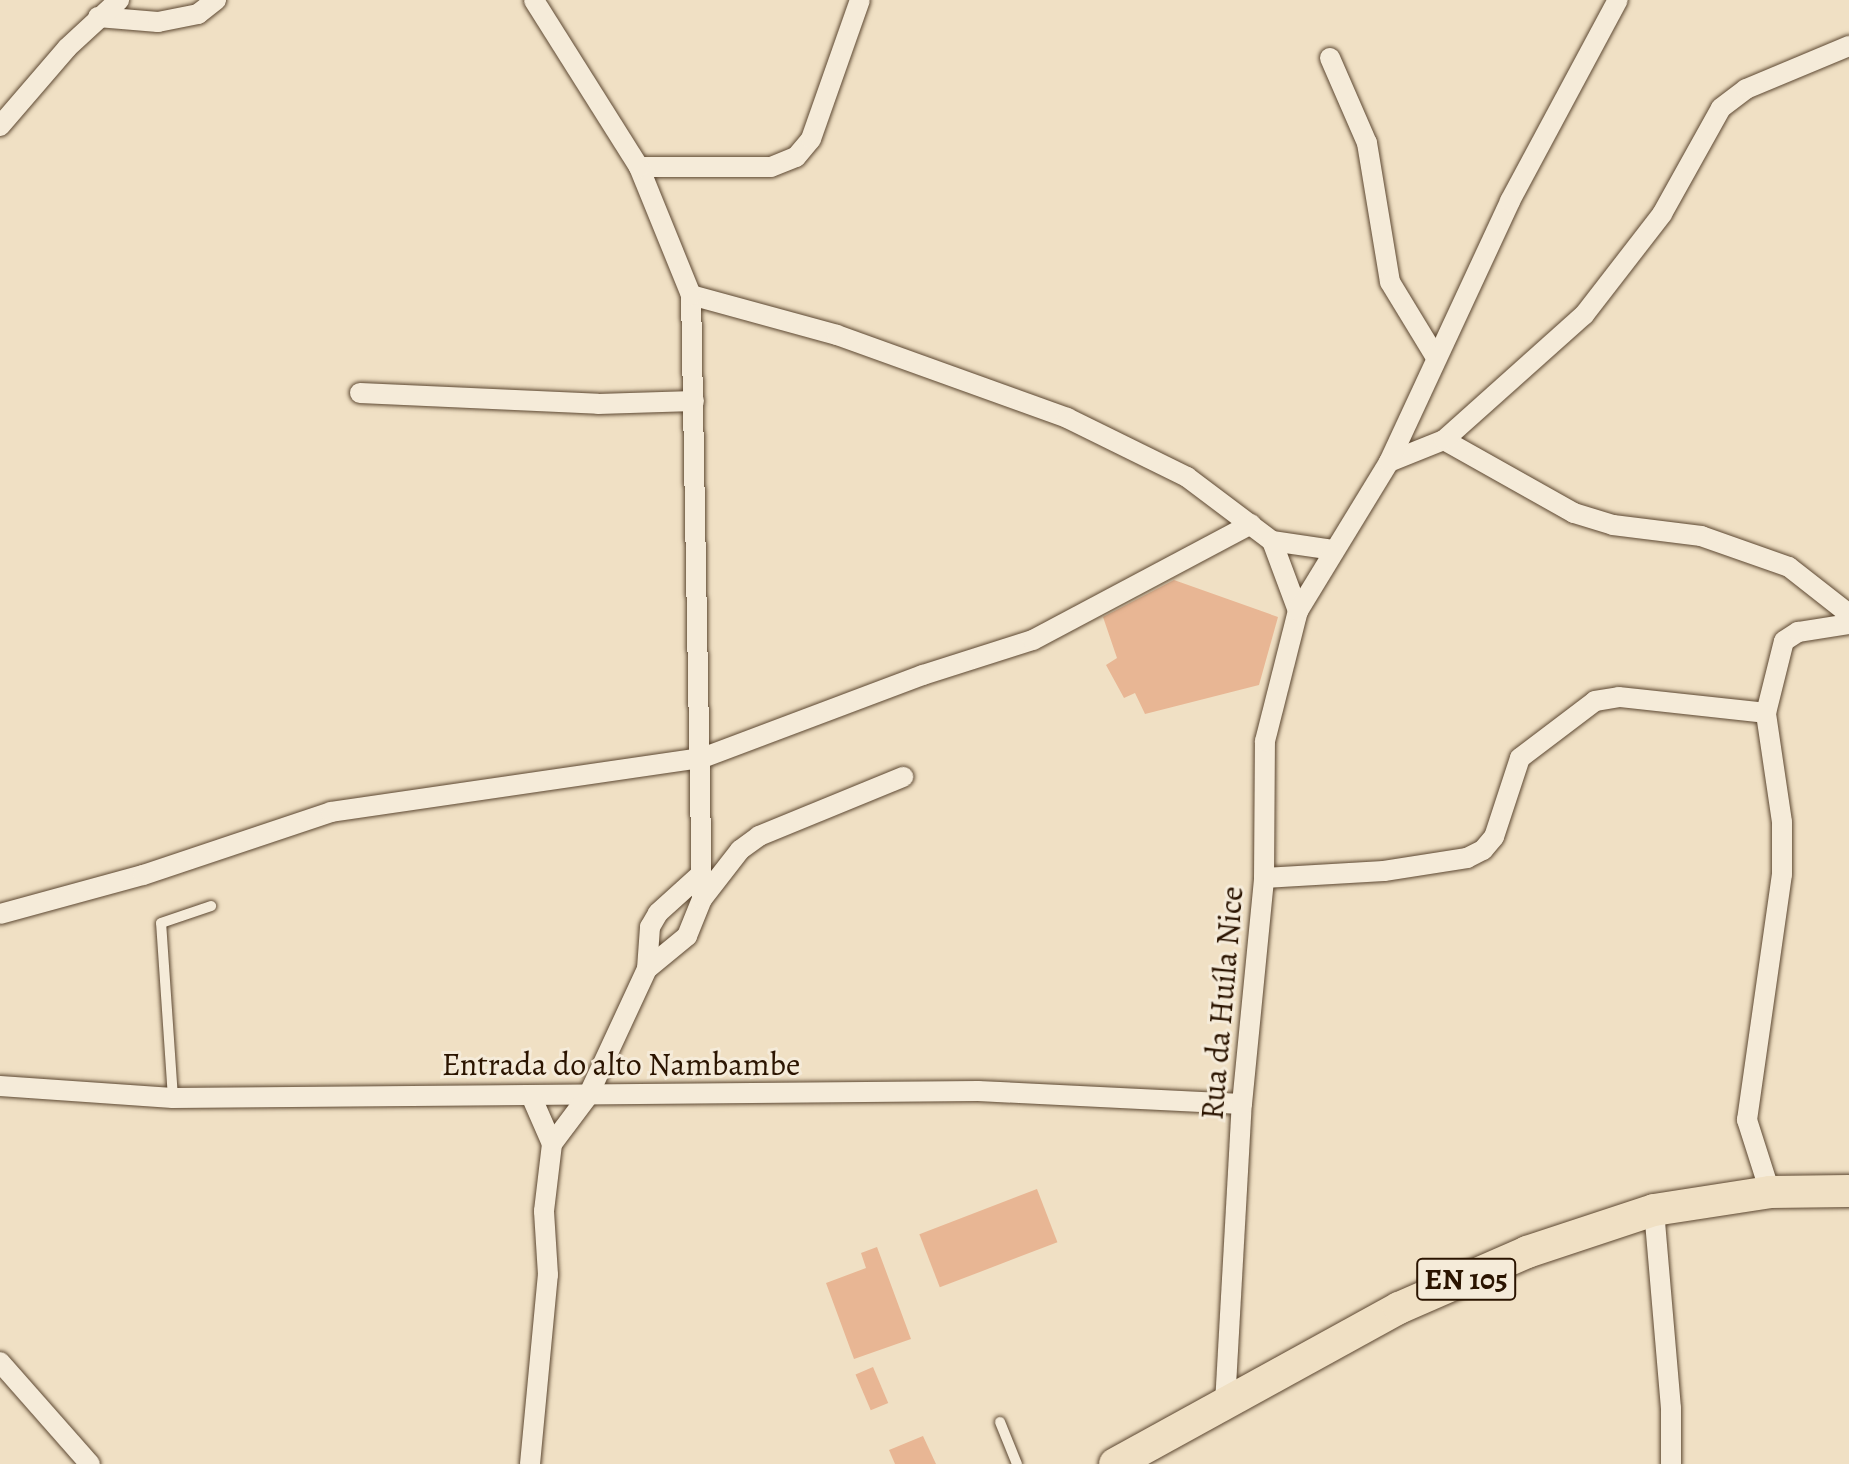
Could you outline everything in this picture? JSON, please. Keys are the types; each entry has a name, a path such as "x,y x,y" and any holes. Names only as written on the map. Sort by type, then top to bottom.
{"main road":[{"name":"EN 105","path":"1115,1464 1399,1308 1527,1252 1654,1210 1770,1192 1849,1191"}],"street":[{"path":"0,126 98,17 119,0"},
{"path":"98,17 158,22 198,14 216,0"},
{"path":"534,0 639,167 691,295 702,758 702,899"},
{"path":"639,167 771,167 796,157 811,139 860,0"},
{"name":"Rua da Huíla Nice","path":"1225,1404 1242,1104 1264,878 1265,741 1298,611 1389,462 1435,356 1618,0"},
{"path":"1389,462 1444,440 1584,315 1662,214 1721,108 1746,89 1849,46"},
{"path":"1330,58 1367,143 1390,282 1435,356"},
{"path":"691,295 837,335 1067,418 1187,477 1272,541 1298,611"},
{"path":"360,393 598,404 694,401"},
{"path":"1444,440 1574,513 1613,525 1701,536 1789,567 1849,614"},
{"path":"0,914 143,875 331,812 702,758 923,675 1033,640 1251,524"},
{"path":"1272,541 1334,550"},
{"path":"1770,1192 1747,1120 1782,874 1782,822 1766,713 1784,641 1798,632 1849,624"},
{"path":"1264,878 1384,871 1467,858 1483,850 1494,837 1520,758 1595,701 1619,697 1766,713"},
{"path":"647,969 687,936 702,899 740,850 759,836 903,777"},
{"path":"530,1464 548,1275 544,1211 552,1144 588,1096 647,969 650,927 658,913 700,875"},
{"name":"Entrada do alto Nambambe","path":"0,1086 173,1098 324,1093 532,1098 978,1091 1242,1104"},
{"path":"532,1098 552,1144"},
{"path":"1654,1210 1671,1464"},
{"path":"0,1362 90,1464"}],"lane":[{"path":"173,1098 161,923 211,906"},
{"path":"1000,1422 1017,1464"}],"building":[{"path":"1174,580 1278,617 1259,685 1145,714 1135,693 1124,698 1106,665 1117,658 1103,617"},
{"path":"1037,1189 1057,1242 940,1287 919,1234"},
{"path":"877,1247 911,1339 854,1359 826,1283 866,1268 861,1253"},
{"path":"873,1367 888,1403 871,1410 856,1374"},
{"path":"923,1436 936,1464 895,1464 889,1450"}]}
